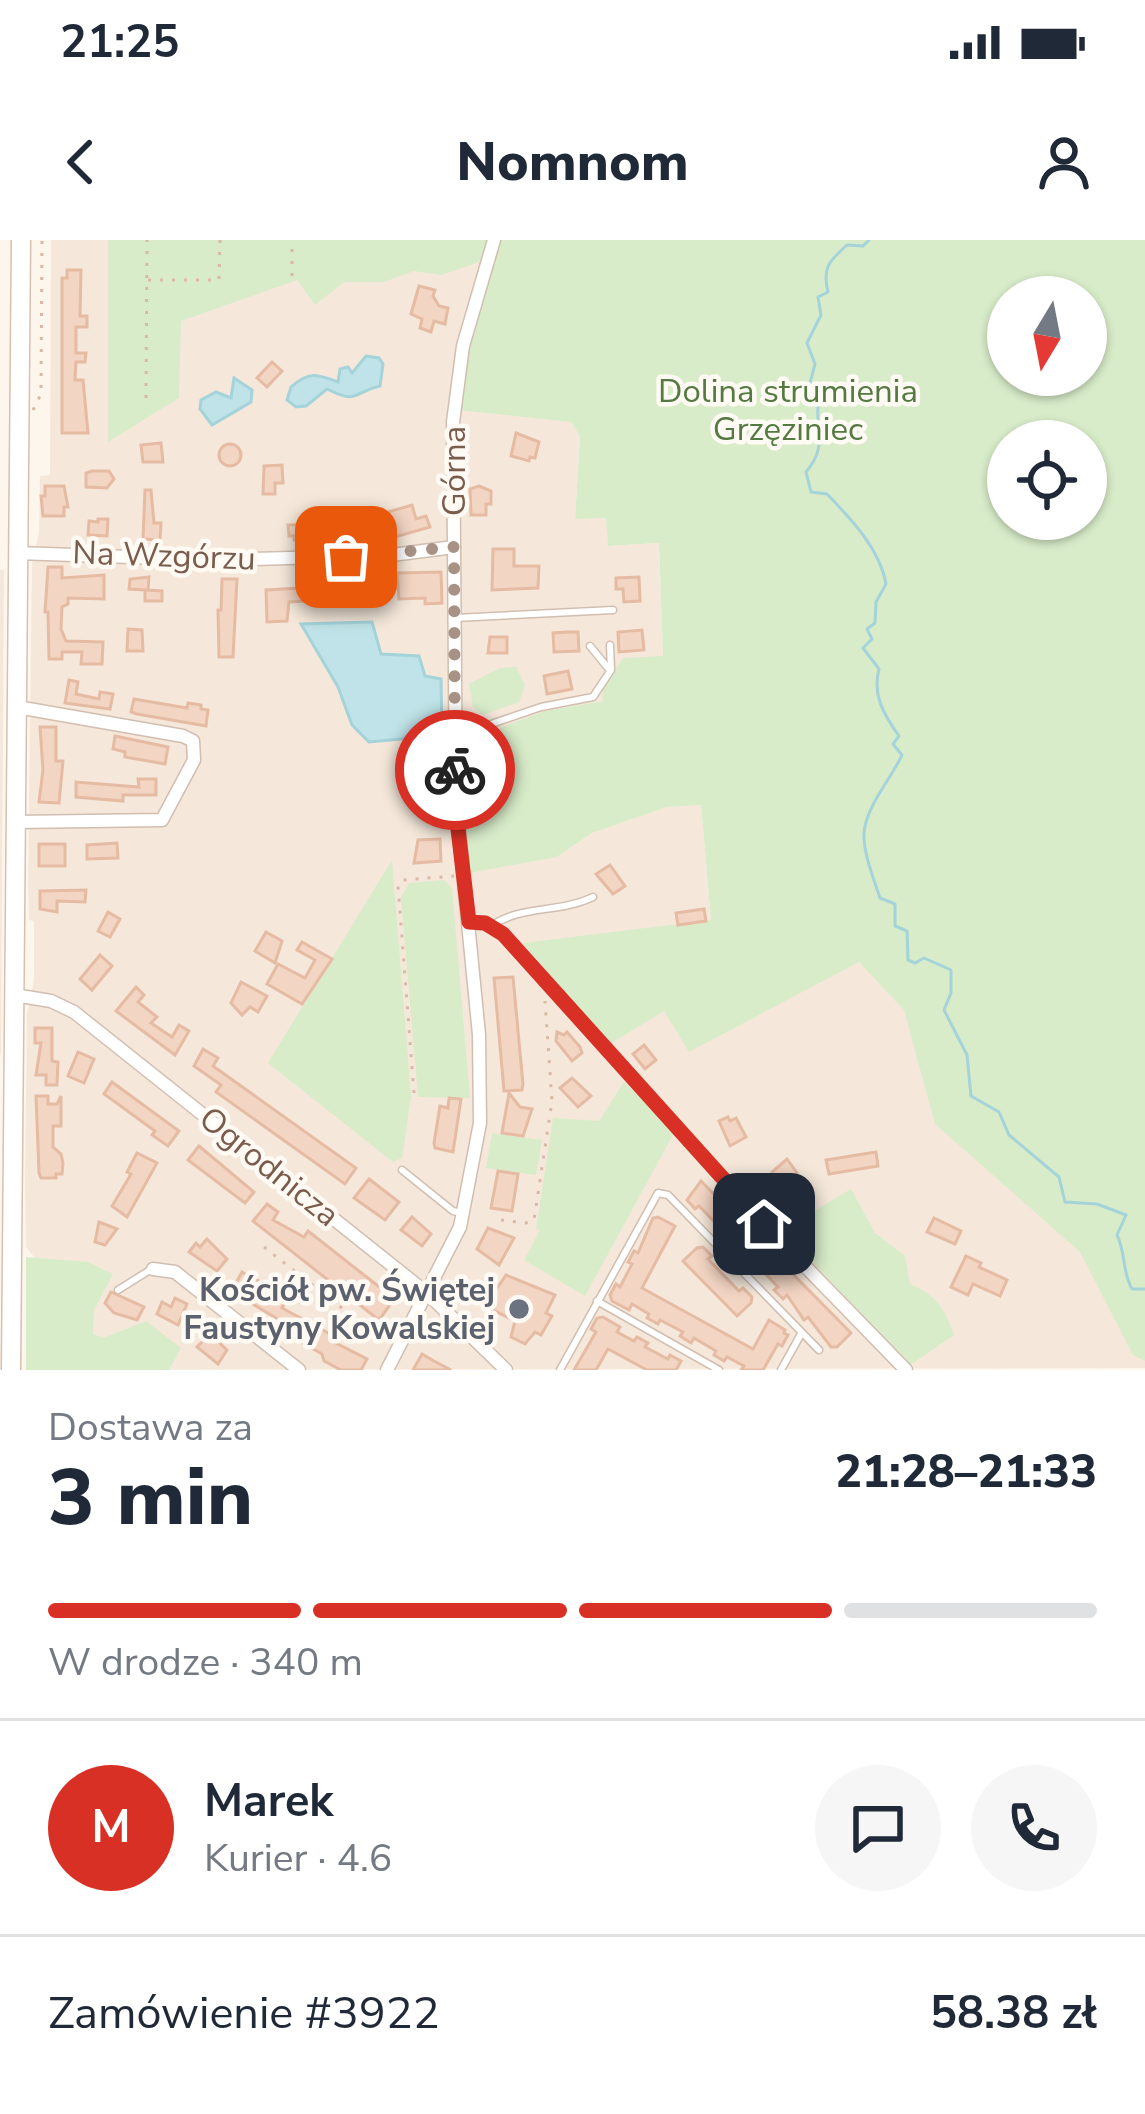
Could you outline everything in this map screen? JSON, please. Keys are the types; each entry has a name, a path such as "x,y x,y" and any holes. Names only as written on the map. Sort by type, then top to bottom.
{"street":[{"path":"11,1370 17,707 9,553 18,444 21,240"},
{"name":"Górna","path":"387,1370 465,1214 482,1102 462,875 456,736 455,389 475,297 494,240"},
{"path":"0,459 18,444"},
{"name":"Na Wzgórzu","path":"9,553 217,560 404,555 454,547"},
{"path":"16,822 162,820 196,754 193,742 183,736 17,707"},
{"path":"469,922 503,934 764,1224 906,1370"},
{"name":"Ogrodnicza","path":"14,995 51,1001 74,1012 428,1294 506,1370"},
{"path":"153,1269 176,1272 299,1370"}],"lane":[{"path":"454,618 613,610"},
{"path":"456,736 541,707 593,697 610,670 610,645"},
{"path":"590,646 610,670"},
{"path":"491,926 506,915 568,908 593,897"},
{"path":"402,1170 452,1211 465,1214"},
{"path":"560,1370 658,1193 668,1195 819,1350"},
{"path":"118,1290 153,1269"},
{"path":"597,1301 719,1370"},
{"path":"781,1370 801,1334"}],"path":[{"path":"30,415 41,394 42,240"},
{"path":"146,398 147,240"},
{"path":"146,280 219,280 220,240"},
{"path":"292,240 292,276"},
{"path":"414,1093 398,886 403,880 462,875"},
{"path":"501,1220 534,1220 552,1101 544,1003 554,992"},
{"path":"264,1247 398,1350"}],"shaded area":[{"path":"51,240 500,240 580,436 575,518 607,518 608,546 659,543 663,657 623,658 603,701 545,711 557,857 592,833 667,807 701,805 711,920 664,1011 689,1051 902,939 1145,1293 1145,1368 32,1370 34,1257 26,1247 25,1184 27,1014 34,979 28,875 32,564 39,533 40,476 50,475"},
{"path":"0,570 4,570 1,1055 0,1055"}],"green space":[{"path":"108,240 488,240 479,262 441,275 414,271 384,282 344,282 315,305 297,280 181,321 179,398 108,442"},
{"name":"Dolina strumienia Grzęziniec","path":"500,240 1145,240 1145,1361 1133,1355 1080,1252 935,1124 904,1010 859,962 689,1052 664,1011 610,1044 523,943 711,920 701,805 667,807 592,833 557,857 469,873 463,742 545,711 603,701 602,690 623,658 663,656 659,543 608,546 606,518 575,519 580,436 571,422 459,410 465,361"},
{"path":"516,667 525,685 519,702 483,715 473,707 469,684 500,668"},
{"path":"392,860 411,1096 402,1158 393,1162 268,1063"},
{"path":"444,880 452,888 470,1098 418,1097 401,898 409,883"},
{"path":"624,1082 675,1131 585,1296 524,1260 540,1230 536,1229 553,1118 599,1121"},
{"path":"492,1133 542,1140 536,1175 486,1168"},
{"path":"851,1189 875,1233 905,1256 910,1284 938,1304 954,1335 910,1365 782,1230"},
{"path":"26,1257 88,1262 113,1274 94,1310 93,1334 103,1338 146,1321 181,1348 169,1370 26,1370"}],"water":[{"path":"366,356 379,358 383,364 380,386 350,397 327,389 306,406 296,407 287,400 291,387 303,378 319,376 338,382 340,369 348,367 352,373"},
{"path":"234,378 252,390 251,402 212,425 200,409 201,400 216,392 231,398"},
{"path":"372,622 381,654 419,656 425,676 441,679 442,728 434,736 369,742 352,725 338,687 301,624"}],"building":[{"path":"67,270 81,270 80,316 87,316 87,327 76,327 76,353 86,353 85,362 76,362 75,380 83,380 88,433 62,433 62,278 67,278"},
{"path":"419,286 435,290 439,306 448,308 445,324 434,321 431,332 420,328 422,319 411,314"},
{"path":"272,362 282,371 267,387 257,378"},
{"path":"516,433 539,442 535,458 511,456"},
{"path":"161,443 163,462 143,462 141,445"},
{"path":"230,444 241,455 230,466 219,455"},
{"path":"282,465 283,483 275,483 275,494 263,494 264,466"},
{"path":"109,471 114,479 107,488 86,487 86,473"},
{"path":"45,486 64,486 68,507 64,507 64,516 43,516"},
{"path":"479,486 491,491 491,504 486,504 486,515 471,515 470,489"},
{"path":"145,490 151,490 154,523 161,523 160,540 143,539"},
{"path":"412,505 416,519 426,516 430,527 395,537 388,512"},
{"path":"108,519 107,536 88,535 89,521"},
{"path":"320,524 315,539 289,536 288,525"},
{"path":"493,549 514,549 514,566 539,566 538,588 492,590"},
{"path":"48,567 62,567 62,578 104,575 104,599 68,598 62,607 61,629 66,641 103,642 102,664 81,664 82,652 62,652 62,659 49,659"},
{"path":"441,572 442,603 399,599 397,573"},
{"path":"149,577 148,590 162,591 162,601 145,601 145,590 129,589 130,579"},
{"path":"378,577 379,596 333,595 334,599 289,602 287,621 267,622 266,590"},
{"path":"639,577 640,601 624,602 616,578"},
{"path":"222,579 237,579 233,657 219,657"},
{"path":"128,629 142,630 143,651 127,651"},
{"path":"642,630 644,650 619,652 618,632"},
{"path":"578,632 579,651 554,652 553,633"},
{"path":"490,637 507,637 507,653 488,653"},
{"path":"568,671 572,689 547,694 544,676"},
{"path":"69,680 78,682 76,694 99,699 100,692 113,694 110,709 65,703"},
{"path":"134,699 187,708 188,703 201,705 208,710 206,726 131,712"},
{"path":"40,727 56,727 56,761 63,761 59,803 39,802"},
{"path":"115,736 168,747 165,764 125,757 125,752 113,749"},
{"path":"138,779 156,779 156,795 123,795 123,801 76,797 76,782 139,787"},
{"path":"440,839 441,861 414,863 418,840"},
{"path":"117,843 118,858 87,859 87,845"},
{"path":"39,844 65,844 65,866 39,866"},
{"path":"610,865 625,886 613,894 596,874"},
{"path":"86,890 85,902 57,901 57,912 40,909 40,891"},
{"path":"704,909 706,921 678,925 676,913"},
{"path":"108,912 120,919 110,937 98,931"},
{"path":"266,932 282,941 275,963 255,951"},
{"path":"302,942 332,959 302,1004 267,984 278,964 305,978 315,960 297,950"},
{"path":"100,955 112,966 92,990 80,979"},
{"path":"513,977 523,1084 522,1090 504,1091 494,978"},
{"path":"241,982 267,996 258,1012 250,1007 242,1015 231,1003"},
{"path":"136,987 144,995 138,1002 157,1017 151,1023 172,1037 179,1025 189,1031 175,1055 116,1011"},
{"path":"35,1028 52,1028 57,1085 46,1085 46,1075 36,1075 41,1043 35,1043"},
{"path":"557,1032 567,1032 580,1047 582,1053 572,1061 556,1041"},
{"path":"644,1045 656,1060 645,1069 633,1054"},
{"path":"203,1049 218,1058 213,1066 356,1168 345,1184 216,1092 221,1085 194,1066"},
{"path":"78,1052 94,1059 84,1083 68,1076"},
{"path":"572,1078 591,1096 578,1107 560,1088"},
{"path":"112,1082 179,1131 168,1146 104,1094"},
{"path":"509,1093 520,1107 532,1109 523,1136 502,1133"},
{"path":"36,1096 48,1096 48,1104 57,1104 61,1096 61,1126 53,1126 53,1147 63,1163 62,1174 56,1178 41,1178 39,1173"},
{"path":"449,1098 461,1099 453,1152 435,1148 434,1143 440,1106 448,1108"},
{"path":"728,1117 730,1121 736,1118 746,1137 730,1146 719,1121"},
{"path":"199,1146 254,1192 245,1203 188,1160"},
{"path":"876,1152 878,1166 829,1174 826,1160"},
{"path":"137,1153 157,1163 127,1217 112,1206"},
{"path":"787,1159 797,1173 780,1185 772,1172"},
{"path":"498,1171 518,1174 512,1211 491,1208"},
{"path":"369,1179 399,1202 385,1220 354,1198"},
{"path":"701,1181 851,1333 837,1347 831,1347 787,1295 783,1299 760,1268 756,1271 739,1246 735,1250 727,1241 730,1238 687,1200"},
{"path":"785,1188 793,1199 809,1192 812,1200 788,1210 786,1204 776,1211 768,1200"},
{"path":"267,1204 278,1212 273,1220 304,1237 308,1231 387,1293 382,1298 390,1305 379,1320 253,1221"},
{"path":"412,1217 431,1234 422,1246 401,1230"},
{"path":"653,1218 675,1226 642,1288 753,1349 769,1320 785,1330 788,1335 782,1346 778,1344 763,1370 741,1370 744,1366 727,1357 724,1361 694,1338 691,1343 680,1336 683,1332 647,1318 649,1314 632,1304 629,1310 612,1301 610,1295 616,1284 620,1287 634,1251 638,1253"},
{"path":"934,1218 961,1231 955,1244 927,1232"},
{"path":"99,1222 117,1229 105,1245 95,1242"},
{"path":"488,1228 514,1238 499,1265 477,1249"},
{"path":"207,1239 227,1259 217,1271 189,1252"},
{"path":"703,1247 712,1256 708,1259 739,1291 743,1288 752,1297 737,1316 683,1261"},
{"path":"966,1256 1007,1280 1000,1296 973,1284 968,1295 951,1287"},
{"path":"242,1272 286,1301 282,1308 367,1359 361,1370 341,1370 324,1361 322,1354 285,1333 289,1326 236,1294 232,1290"},
{"name":"Kościół pw. Świętej Faustyny Kowalskiej","path":"506,1275 555,1295 546,1313 552,1316 541,1335 535,1332 525,1344 511,1337 515,1321 485,1306"},
{"path":"111,1292 144,1307 137,1320 114,1313 105,1303"},
{"path":"175,1298 187,1304 178,1325 157,1314 162,1302 171,1307"},
{"path":"597,1318 620,1327 617,1332 634,1341 637,1337 648,1343 645,1347 681,1361 676,1370 647,1370 608,1349 596,1370 574,1370 596,1332 591,1329"},
{"path":"210,1334 227,1350 218,1364 197,1347"},
{"path":"422,1354 434,1361 451,1370 413,1370"}],"waterway":[{"path":"869,240 863,246 847,245 836,256 828,266 828,292 818,297 821,315 807,343 815,364 810,383 819,397 819,444 806,472 811,492 827,494 863,535 886,584 876,602 875,623 867,629 872,639 863,648 879,669 878,696 899,736 893,744 902,755 866,823 867,857 880,898 895,904 895,926 907,931 908,960 915,963 924,958 951,970 951,993 944,1010 967,1055 971,1096 999,1112 1009,1135 1059,1177 1065,1202 1097,1204 1126,1215 1117,1235 1127,1276 1132,1289 1145,1289"}],"way so far":[{"path":"346,557 454,547 455,770"}],"place":[{"name":"Kościół pw. Świętej Faustyny Kowalskiej","path":"519,1309"}],"route":[{"path":"455,770 469,922 485,923 503,934 764,1224"}]}
